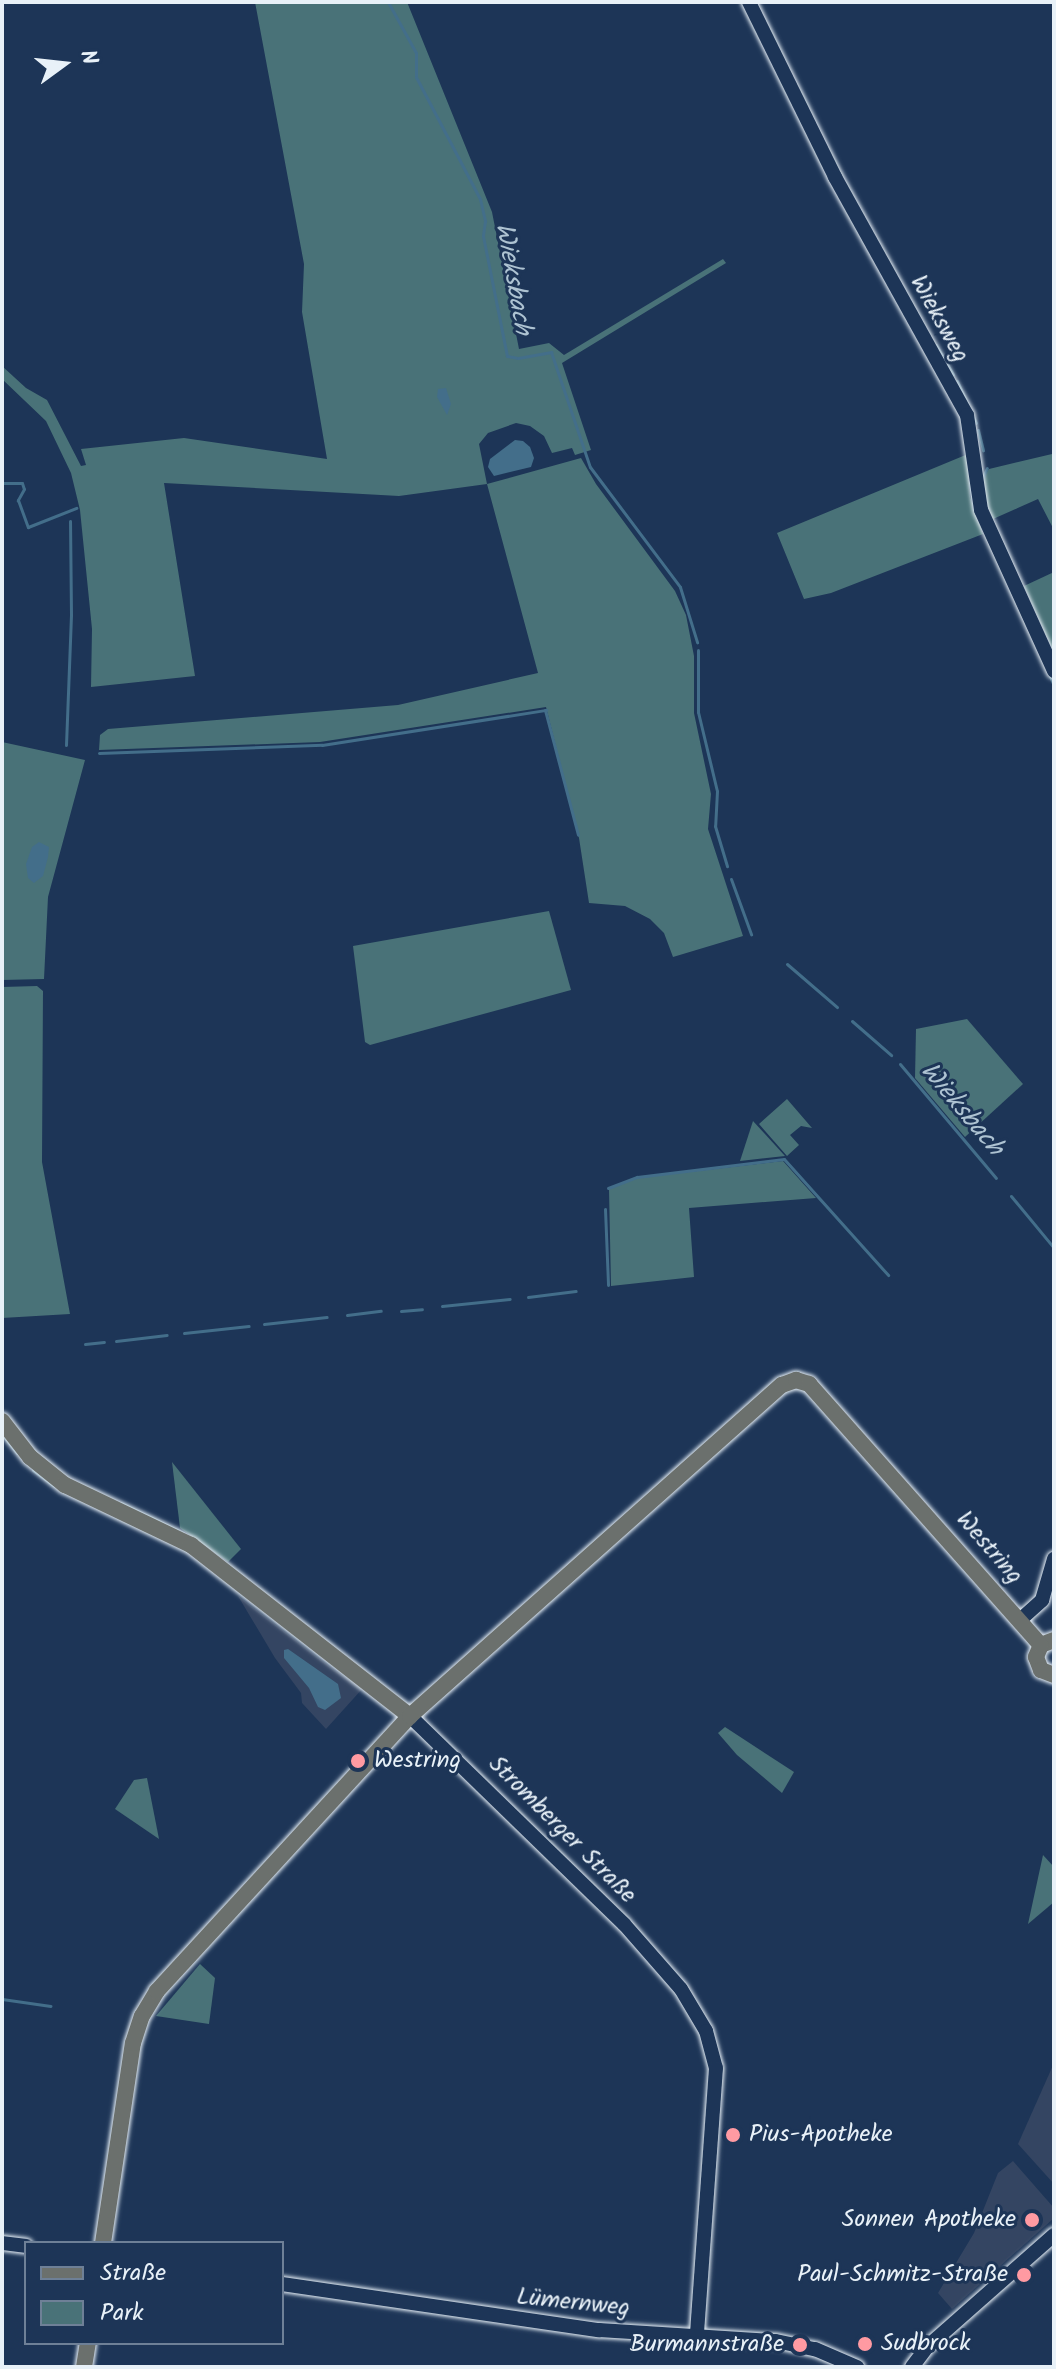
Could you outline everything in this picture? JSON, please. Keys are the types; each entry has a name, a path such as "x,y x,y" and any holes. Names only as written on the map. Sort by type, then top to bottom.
{"main road":[{"name":"Westring","path":"103,2241 129,2064 146,2007 157,1991 410,1716 788,1381 809,1384 1020,1620 1047,1643 1037,1663 1046,1673 1054,1675"},
{"name":"Stromberger Straße","path":"2,1421 30,1457 65,1485 191,1545 410,1716"},
{"path":"84,2367 88,2345"}],"street":[{"name":"Wieksweg","path":"749,2 835,177 967,415 981,510 1054,671"},
{"path":"1020,1620 1042,1600 1054,1559"},
{"name":"Stromberger Straße","path":"410,1716 624,1924 681,1989 706,2031 716,2068 697,2336"},
{"path":"912,2367 928,2346 1054,2235"},
{"path":"2,2243 24,2246"},
{"name":"Lümernweg","path":"284,2284 599,2330 800,2345 857,2367"}],"shaded area":[{"path":"446,388 451,404 447,415 437,397 438,389"},
{"path":"515,440 523,441 530,447 534,458 531,467 494,476 488,467 490,459"},
{"path":"39,842 49,847 48,857 43,876 34,883 28,878 26,864 32,847"},
{"path":"238,1596 334,1670 363,1688 326,1729 302,1703 301,1693 275,1658"},
{"path":"288,1649 338,1684 341,1698 325,1710 318,1707 309,1688 284,1658 284,1650"},
{"path":"1054,2063 1054,2184 1018,2144"},
{"path":"1013,2161 1054,2208 1054,2218 952,2309 938,2293 974,2233 998,2173"}],"green space":[{"path":"255,2 407,2 492,212 519,349 549,343 564,355 723,259 726,263 562,363 591,450 575,455 572,448 552,453 544,436 530,426 516,423 488,433 479,444 487,484 399,496 164,483 195,676 91,687 92,629 80,510 71,473 46,421 2,379 2,366 26,388 47,400 81,466 86,465 81,449 184,438 327,459 302,312 304,264"},
{"path":"968,454 970,497 983,534 831,593 804,599 777,533"},
{"path":"1052,454 1054,530 1038,499 993,519 985,500 983,477 989,469"},
{"path":"581,458 596,484 675,591 686,615 694,656 694,713 711,794 708,829 743,936 673,957 664,933 650,919 625,906 589,903 579,838 546,707 320,742 99,750 100,735 108,729 398,705 538,673 487,484"},
{"path":"1054,572 1054,653 1024,586"},
{"path":"2,742 85,760 48,897 44,979 2,980"},
{"path":"549,911 571,990 370,1045 365,1042 353,946"},
{"path":"37,986 43,991 42,1162 70,1314 2,1318 2,987"},
{"path":"967,1019 1023,1084 965,1137 915,1078 916,1029"},
{"path":"787,1099 812,1128 801,1126 790,1135 799,1145 787,1156 759,1124"},
{"path":"753,1121 785,1156 740,1161"},
{"path":"783,1161 816,1198 689,1208 694,1277 611,1286 609,1189 637,1178"},
{"path":"172,1462 241,1549 228,1562 180,1528"},
{"path":"725,1727 794,1772 782,1793 737,1755 718,1733"},
{"path":"147,1778 159,1839 115,1809 134,1780"},
{"path":"1043,1855 1054,1867 1054,1902 1028,1924"},
{"path":"200,1964 215,1978 209,2024 156,2016"}],"waterway":[{"name":"Wieksbach","path":"388,2 416,53 416,77 480,199 485,221 483,236 507,356 518,358 551,352 590,467 680,587 697,642"},
{"path":"936,345 953,375"},
{"path":"957,381 976,423"},
{"path":"978,430 983,450"},
{"path":"982,479 987,468"},
{"path":"970,482 974,510"},
{"path":"2,483 22,483 24,489 18,500 28,527 76,508"},
{"path":"66,745 71,615 70,521"},
{"name":"Wieksbach","path":"698,650 698,712 717,791 715,826 727,866"},
{"path":"1050,676 1054,686"},
{"path":"545,710 578,835"},
{"path":"99,753 322,745 546,710"},
{"name":"Wieksbach","path":"731,879 751,934"},
{"name":"Wieksbach","path":"787,964 837,1007"},
{"name":"Wieksbach","path":"852,1021 891,1055"},
{"name":"Wieksbach","path":"900,1064 996,1178"},
{"path":"608,1188 637,1177 784,1159 888,1275"},
{"name":"Wieksbach","path":"1011,1196 1054,1248"},
{"path":"605,1209 608,1285"},
{"path":"528,1297 576,1291"},
{"path":"442,1306 510,1299"},
{"path":"401,1311 422,1309"},
{"path":"347,1315 381,1311"},
{"path":"264,1324 327,1317"},
{"path":"184,1333 249,1326"},
{"path":"116,1341 167,1335"},
{"path":"85,1344 104,1342"},
{"path":"2,1434 17,1453"},
{"path":"33,1470 54,1486"},
{"path":"121,1503 183,1533"},
{"path":"2,1999 51,2006"}],"place":[{"name":"Westring","path":"358,1761"},
{"name":"Pius-Apotheke","path":"733,2135"},
{"name":"Sonnen Apotheke","path":"1032,2220"},
{"name":"Paul-Schmitz-Straße","path":"1024,2275"},
{"name":"Sudbrock","path":"865,2344"},
{"name":"Burmannstraße","path":"800,2345"}]}
